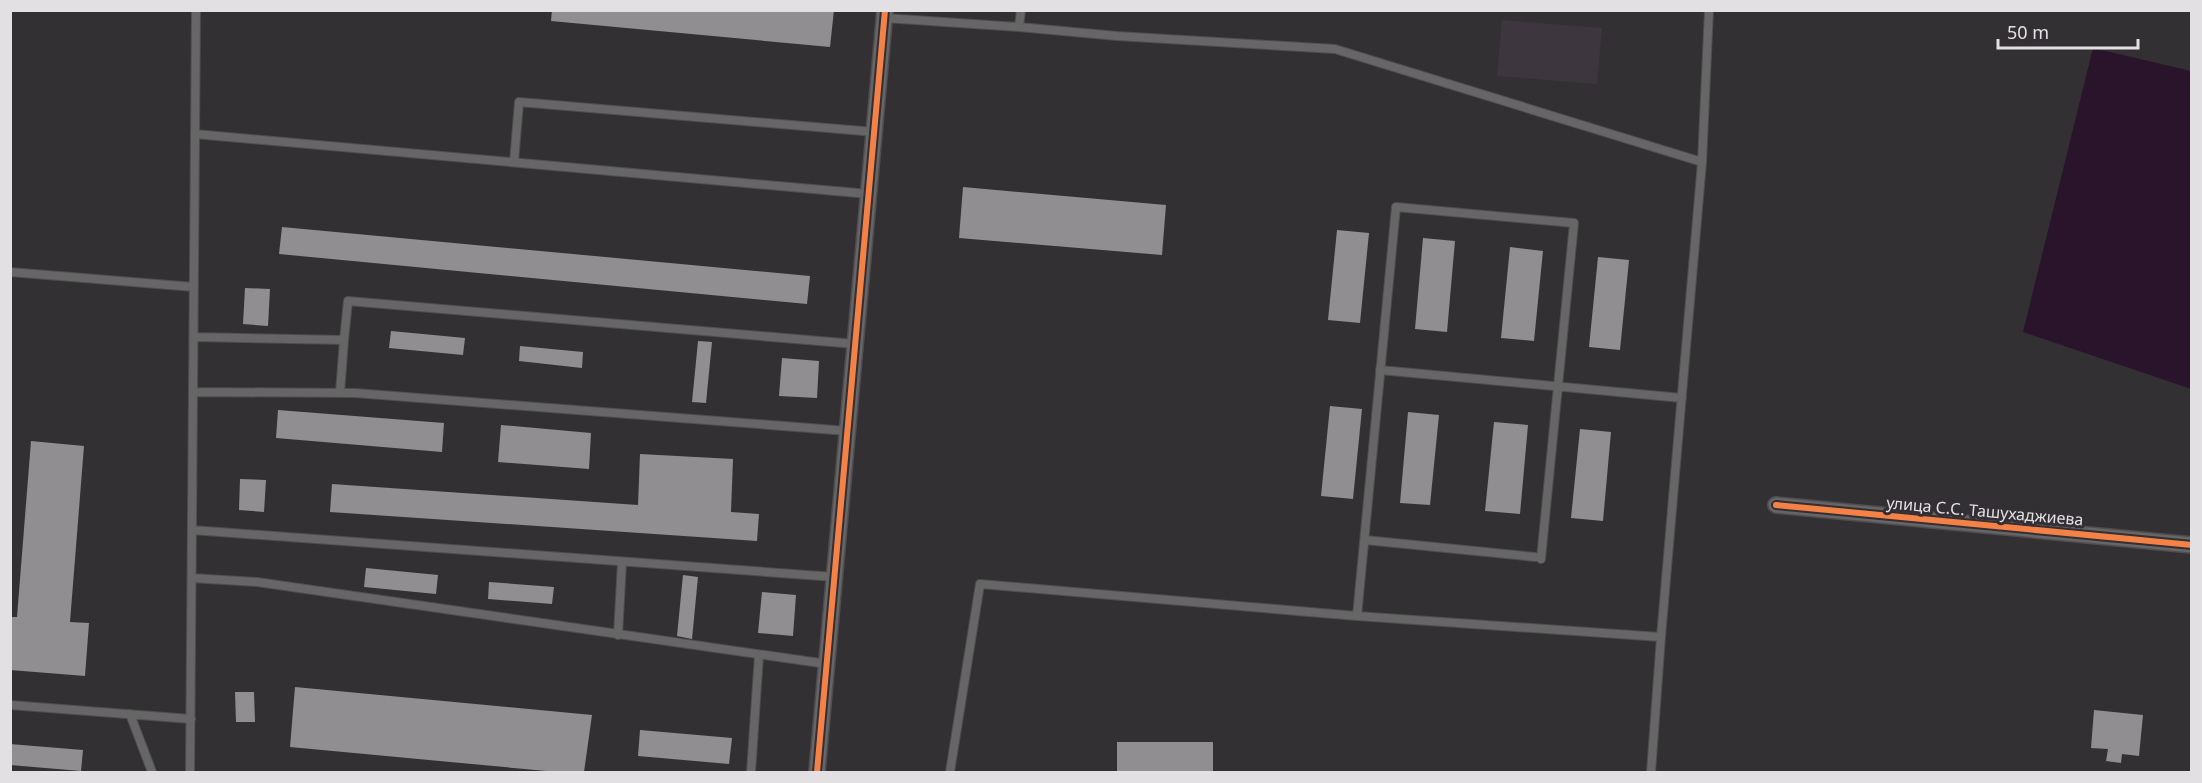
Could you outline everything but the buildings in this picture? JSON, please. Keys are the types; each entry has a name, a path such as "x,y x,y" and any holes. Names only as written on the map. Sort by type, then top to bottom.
{"street":[{"path":"817,772 885,14"},
{"name":"улица С.С. Ташухаджиева","path":"1776,505 2192,545"}],"lane":[{"path":"190,772 196,10"},
{"path":"1019,27 1021,10"},
{"path":"1651,772 1660,637 1702,162 1709,10"},
{"path":"885,14 1117,36 1335,49 1702,162"},
{"path":"514,162 519,102 875,132"},
{"path":"195,134 869,194"},
{"path":"1357,616 1396,207 1574,223 1538,558 1365,540"},
{"path":"10,272 194,287"},
{"path":"340,393 348,301 855,344"},
{"path":"194,337 344,340"},
{"path":"1380,370 1682,398"},
{"path":"194,392 340,393 848,431"},
{"path":"192,530 835,577"},
{"path":"618,635 622,561"},
{"path":"192,578 257,582 827,664"},
{"path":"950,772 980,584 1357,616 1660,637"},
{"path":"751,772 759,656"},
{"path":"10,705 191,719"},
{"path":"130,714 152,772"}],"shaded area":[{"path":"1502,20 1602,28 1597,84 1497,76"},
{"path":"2093,48 2191,71 2191,389 2023,332"}],"cycle path":[{"path":"817,772 885,10"},
{"path":"1776,505 2192,545"}]}
